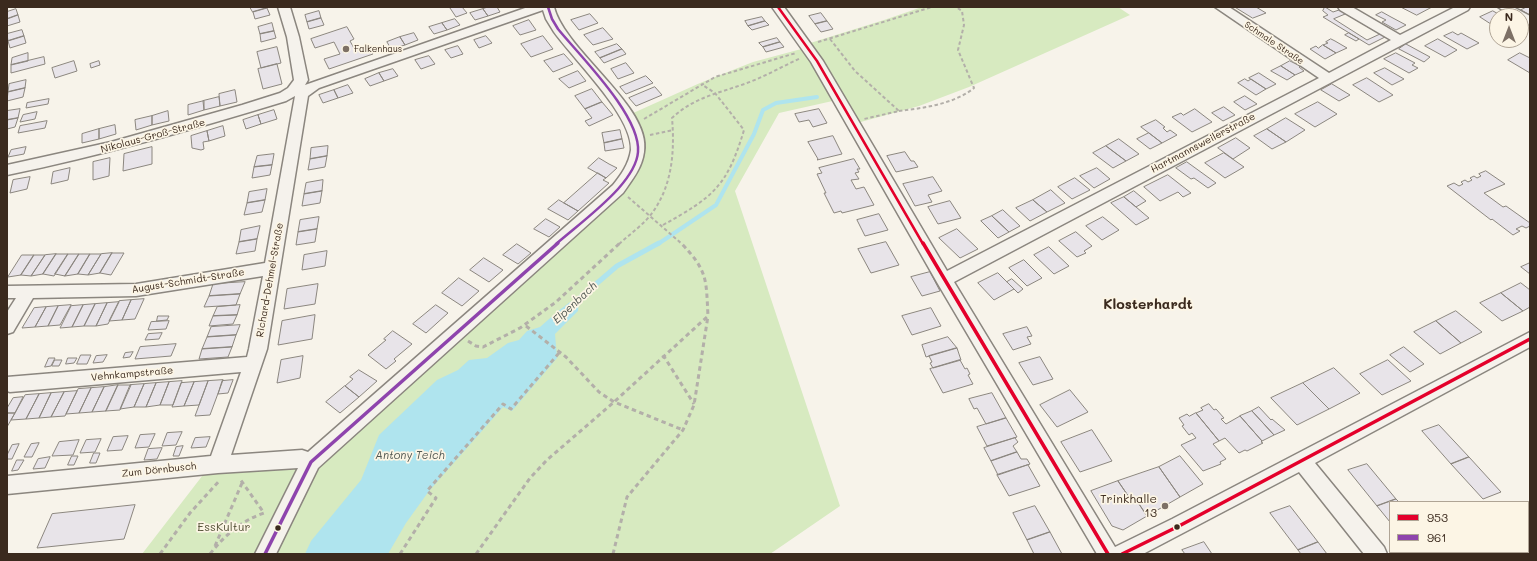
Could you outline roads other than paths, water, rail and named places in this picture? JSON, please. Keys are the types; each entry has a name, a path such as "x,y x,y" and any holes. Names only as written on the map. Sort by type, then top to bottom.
{"street":[{"name":"Richard-Dehmel-Straße","path":"231,464 235,412 254,364 258,349 300,109 299,90 301,80 293,37 284,7"},
{"name":"Nikolaus-Groß-Straße","path":"7,170 101,150 198,124 281,98 299,90 540,7"},
{"path":"265,554 312,462 618,190 631,173 638,149 635,132 628,115 561,34 551,18 548,7"},
{"path":"778,7 810,50 1062,480 1108,554"},
{"name":"Schmale Straße","path":"1221,7 1328,78"},
{"path":"1344,7 1399,40"},
{"name":"Hartmannsweilerstraße","path":"944,280 1464,7"},
{"path":"1504,7 1530,21"},
{"name":"August-Schmidt-Straße","path":"7,292 136,290 272,268"},
{"path":"7,327 28,292"},
{"path":"1122,554 1179,526 1530,339"},
{"name":"Vehnkampstraße","path":"8,386 254,364"},
{"name":"Zum Dörnbusch","path":"7,486 231,464 302,459 312,462"},
{"path":"1301,460 1377,554"}],"water":[{"name":"Antony Teich","path":"579,299 578,311 555,334 557,358 512,411 503,407 429,491 406,523 388,554 305,554 311,541 361,480 379,435 437,380 458,370 469,360 487,358 508,343 519,340 527,331 540,327 570,302"}],"waterway":[{"name":"Elpenbach","path":"658,244 716,205 754,134 763,110 776,103 817,97"},
{"name":"Elpenbach","path":"575,302 617,266 659,243"}],"place":[{"name":"Falkenhaus","path":"346,49"},
{"name":"Trinkhalle 13","path":"1165,506"}],"district":[{"name":"Klosterhardt","path":"1148,305"}],"park label":[{"name":"EssKultur","path":"224,527"}]}
